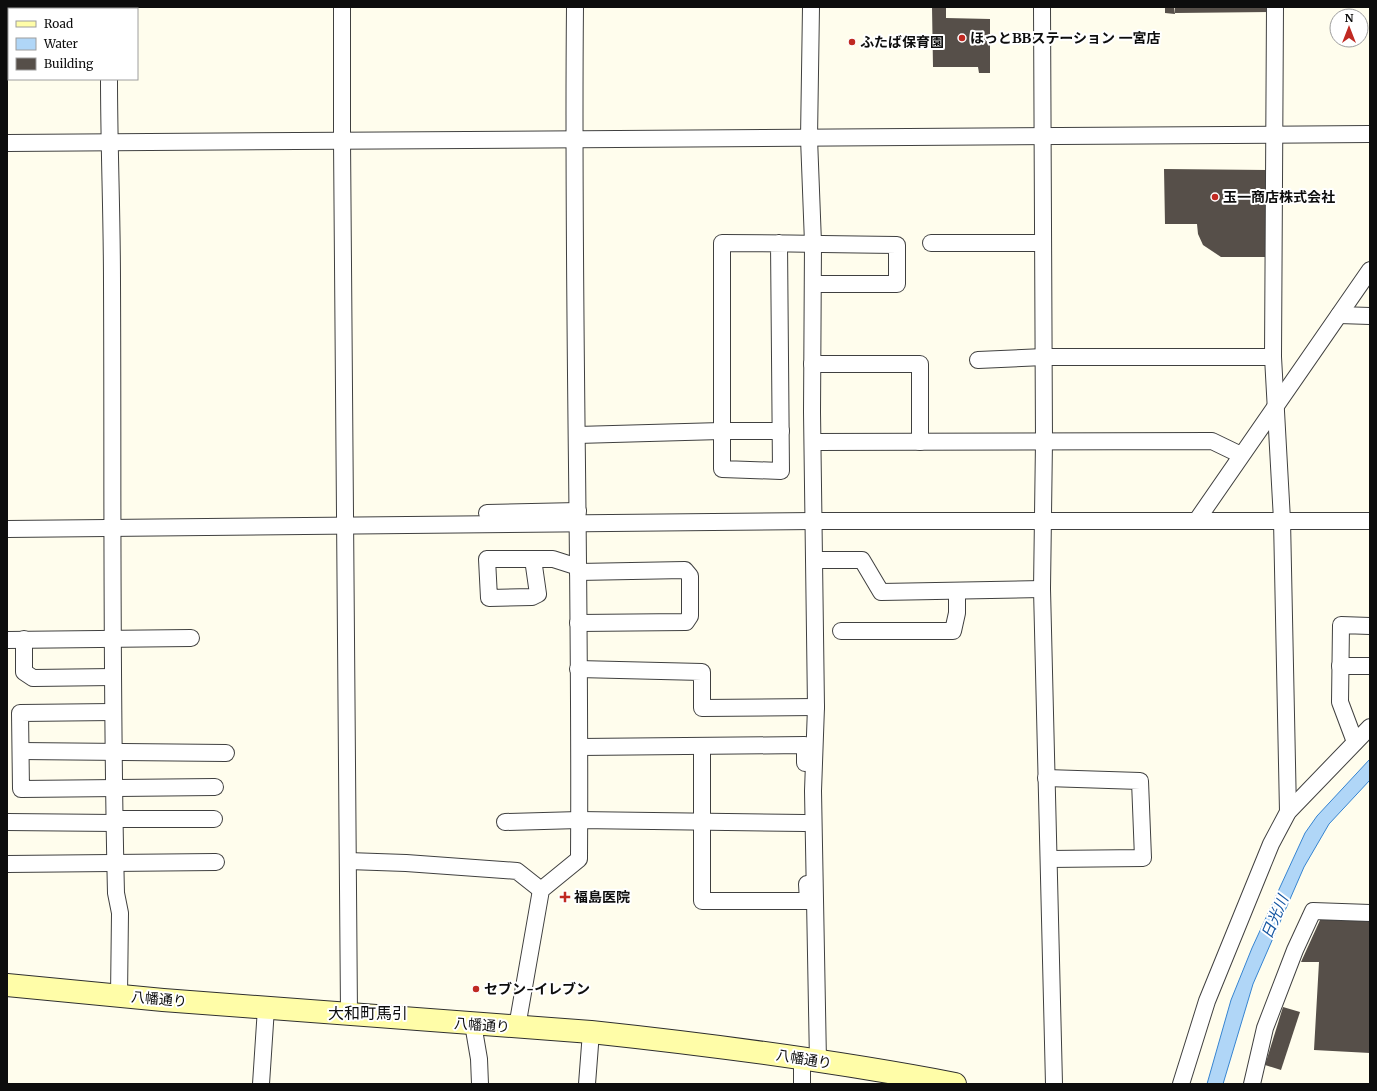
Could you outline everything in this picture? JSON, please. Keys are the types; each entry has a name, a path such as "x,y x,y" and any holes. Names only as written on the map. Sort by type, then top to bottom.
{"street":[{"path":"342,7 349,1014"},
{"path":"517,1027 541,890 579,859 580,747 578,669 574,139 575,7"},
{"path":"802,1084 810,1061 813,791 816,707 812,364 813,243 809,138 811,7"},
{"path":"1042,7 1044,357 1042,589 1054,1084"},
{"path":"1275,7 1273,357 1282,520 1288,812"},
{"path":"109,80 112,242 114,639 113,753 116,893 120,913 118,996"},
{"path":"7,143 1370,134"},
{"path":"779,243 781,471 722,469 722,243 779,243 813,243 897,245 897,284 813,284"},
{"path":"931,243 1043,243"},
{"path":"1197,520 1370,270"},
{"path":"1339,315 1370,316"},
{"path":"978,360 1044,357 1273,357"},
{"path":"812,364 920,364 920,442"},
{"path":"576,435 781,431"},
{"path":"813,442 1212,441 1241,456"},
{"path":"488,513 578,517 814,521 1370,521"},
{"path":"7,529 345,526 578,517"},
{"path":"533,559 553,559 578,569 685,570 690,576 690,616 686,622 578,623"},
{"path":"815,560 862,560 881,592 957,592 1042,589"},
{"path":"841,631 953,631 957,613 957,592"},
{"path":"1355,742 1340,702 1341,625 1370,626"},
{"path":"7,640 191,638"},
{"path":"24,640 24,672 33,678 113,677"},
{"path":"1340,666 1370,666"},
{"path":"578,669 702,672 702,708 816,707"},
{"path":"113,712 20,713 22,788 215,787"},
{"path":"1182,1084 1207,1001 1271,844 1288,812 1370,727"},
{"path":"580,747 806,745 805,823 808,901 702,901 702,746"},
{"path":"20,751 226,753"},
{"path":"1046,778 1140,780 1143,858 1048,859"},
{"path":"7,822 214,819"},
{"path":"505,822 579,820 805,823"},
{"path":"348,861 406,863 517,871 541,890"},
{"path":"7,864 216,862"},
{"path":"1252,1084 1265,1028 1295,950 1313,911 1370,913"},
{"name":"八幡通り","path":"7,985 266,1008 591,1032 657,1039 955,1084"},
{"path":"261,1084 266,1008"},
{"path":"473,1024 480,1084"},
{"path":"587,1084 591,1032"}],"water":[{"name":"日光川","path":"1370,759 1370,780 1329,824 1304,867 1253,984 1223,1084 1207,1084 1231,1000 1252,948 1305,833 1317,816"}],"building":[{"path":"932,7 946,7 946,18 990,19 990,73 979,73 978,67 933,67"},
{"path":"1165,7 1174,7 1175,14 1165,13"},
{"path":"1175,7 1270,7 1270,12 1175,13"},
{"name":"玉一商店株式会社","path":"1164,169 1267,170 1266,257 1221,257 1203,245 1198,234 1197,224 1165,224"},
{"path":"1321,918 1370,921 1370,1053 1314,1050 1319,962 1301,962"},
{"path":"1283,1007 1300,1012 1281,1070 1265,1065"}],"place":[{"name":"ほっとBBステーション 一宮店","path":"962,38"},
{"name":"ふたば保育園","path":"852,42"},
{"name":"玉一商店株式会社","path":"1215,197"},
{"name":"福島医院","path":"565,897"},
{"name":"セブン-イレブン","path":"476,989"}],"district":[{"name":"大和町馬引","path":"368,1013"}]}
